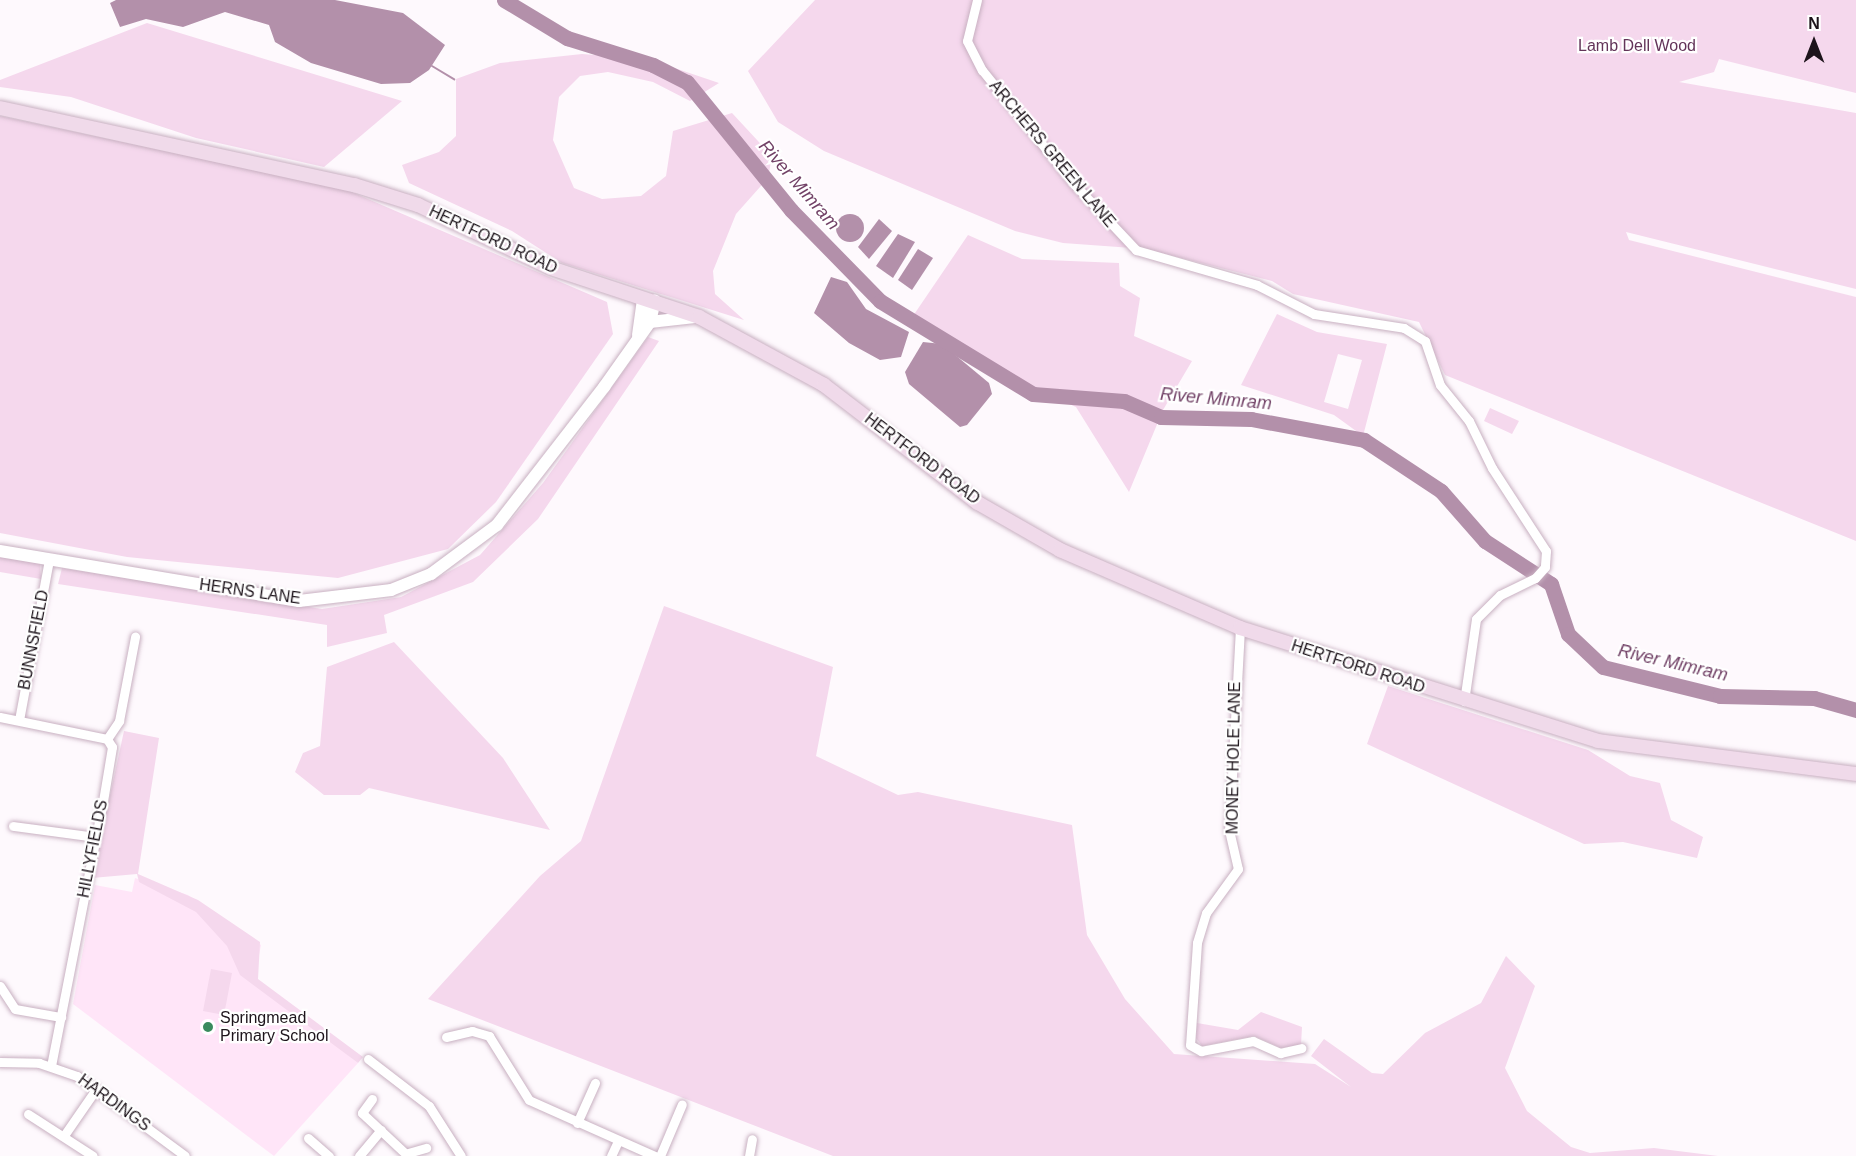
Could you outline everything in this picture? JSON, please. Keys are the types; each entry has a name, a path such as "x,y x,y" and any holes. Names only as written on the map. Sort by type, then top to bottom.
{"main road":[{"name":"HERTFORD ROAD","path":"0,108 354,185 418,205 551,268 699,317 824,385 978,503 1050,544 1240,628 1464,701 1630,748 1856,774"}],"street":[{"name":"ARCHERS GREEN LANE","path":"977,0 967,41 982,70 1076,186 1136,250 1257,285 1314,314 1419,332 1440,385 1469,421 1492,468 1546,551 1545,567 1535,578 1500,595 1476,619 1464,701"},
{"name":"HERNS LANE","path":"0,550 299,600 391,590 431,574 496,525 650,322 649,299"},
{"name":"HERNS LANE","path":"638,335 649,299"},
{"path":"650,322 699,317"},
{"name":"BUNNSFIELD","path":"19,720 49,560"},
{"name":"MONEY HOLE LANE","path":"1240,628 1229,830 1238,869 1228,888 1211,904 1200,933 1190,1045 1201,1051 1253,1041 1280,1053 1300,1048"},
{"name":"HILLYFIELDS","path":"51,1066 112,747 107,739 119,721 135,637"},
{"path":"0,717 107,739"},
{"path":"13,826 95,837"},
{"path":"0,986 15,1009 61,1017"},
{"path":"446,1036 472,1031 489,1036 529,1100 655,1156"},
{"path":"368,1059 429,1106 461,1156"},
{"name":"HARDINGS","path":"0,1062 51,1066 96,1089 185,1156"},
{"path":"577,1123 595,1083"},
{"path":"65,1134 96,1089"},
{"path":"372,1100 362,1113 408,1155 426,1149"},
{"path":"660,1156 682,1104"},
{"path":"28,1114 65,1134 93,1156"},
{"path":"361,1156 381,1130"},
{"path":"309,1138 329,1156"},
{"path":"749,1156 752,1139"},
{"path":"611,1156 618,1140"}],"shaded area":[{"path":"116,0 335,0 403,13 445,45 429,70 410,83 381,84 311,63 275,42 269,25 225,12 183,27 146,19 120,27 110,3"},
{"path":"850,214 860,218 864,228 860,238 850,242 840,238 836,228 840,218"},
{"path":"879,219 892,231 869,259 858,247"},
{"path":"898,234 915,242 893,278 876,266"},
{"path":"918,249 933,258 912,290 898,280"},
{"path":"831,277 847,282 866,309 909,332 901,357 880,360 849,343 814,313"},
{"path":"923,342 942,344 989,383 992,394 967,425 960,427 909,384 905,372"},
{"name":"Springmead Primary School","path":"135,878 188,895 261,945 254,981 358,1063 274,1156 73,1004 95,885 132,892"}],"green space":[{"name":"Lamb Dell Wood","path":"815,0 1856,0 1856,93 1719,59 1714,72 1679,82 1856,113 1856,289 1626,232 1629,240 1856,297 1856,541 1445,375 1419,322 1293,294 1272,281 1146,249 1063,243 1015,231 824,151 778,122 748,71"},
{"path":"147,23 402,101 324,167 196,138 71,97 0,87 0,80"},
{"path":"582,54 648,59 719,83 690,101 653,82 608,72 580,76 559,97 553,140 574,188 602,199 641,196 666,176 673,131 732,113 772,156 768,178 736,214 713,271 715,294 744,320 562,263 512,231 409,183 402,165 439,152 456,136 456,79 500,63"},
{"path":"0,116 347,190 607,302 613,334 496,502 448,549 338,578 127,557 0,533"},
{"path":"968,235 1022,259 1119,263 1120,286 1140,298 1134,336 1192,361 1163,410 1129,492 1076,407 1016,380 913,316"},
{"path":"1277,314 1317,332 1387,344 1363,436 1334,415 1241,385","holes":["1338,354 1362,360 1348,409 1324,402"]},
{"path":"648,337 659,341 538,519 473,582 384,615 387,633 327,647 327,625 58,584 62,568 322,609 401,597 480,555 543,483"},
{"path":"1490,408 1519,421 1512,434 1484,421"},
{"path":"0,557 40,563 41,579 0,572"},
{"path":"664,606 833,667 816,756 898,795 918,792 1072,825 1087,935 1125,999 1174,1054 1315,1064 1351,1087 1311,1056 1324,1039 1372,1073 1383,1074 1425,1033 1481,1003 1506,956 1535,986 1505,1068 1527,1111 1571,1147 1590,1153 1654,1148 1718,1156 833,1156 428,999 540,876 581,841"},
{"path":"394,642 503,758 550,830 369,788 360,795 324,795 295,772 303,753 320,746 327,667"},
{"path":"1388,686 1588,750 1630,776 1660,783 1671,820 1703,837 1697,858 1623,842 1584,844 1367,744"},
{"path":"124,731 159,738 138,874 198,900 260,942 258,979 363,1057 358,1063 240,975 227,946 196,912 139,882 137,874 92,878"},
{"path":"211,969 232,973 224,1015 203,1011"},
{"path":"1261,1012 1302,1027 1301,1045 1281,1048 1254,1036 1202,1046 1196,1038 1197,1023 1238,1030"}],"waterway":[{"name":"River Mimram","path":"504,0 567,38 653,65 687,82 791,210 880,301 1033,394 1124,401 1161,417 1251,419 1364,440 1441,491 1485,541 1551,584 1568,634 1603,667 1720,696 1814,698 1856,710"},
{"path":"432,66 454,79"}],"place":[{"name":"Springmead Primary School","path":"208,1027"}]}
